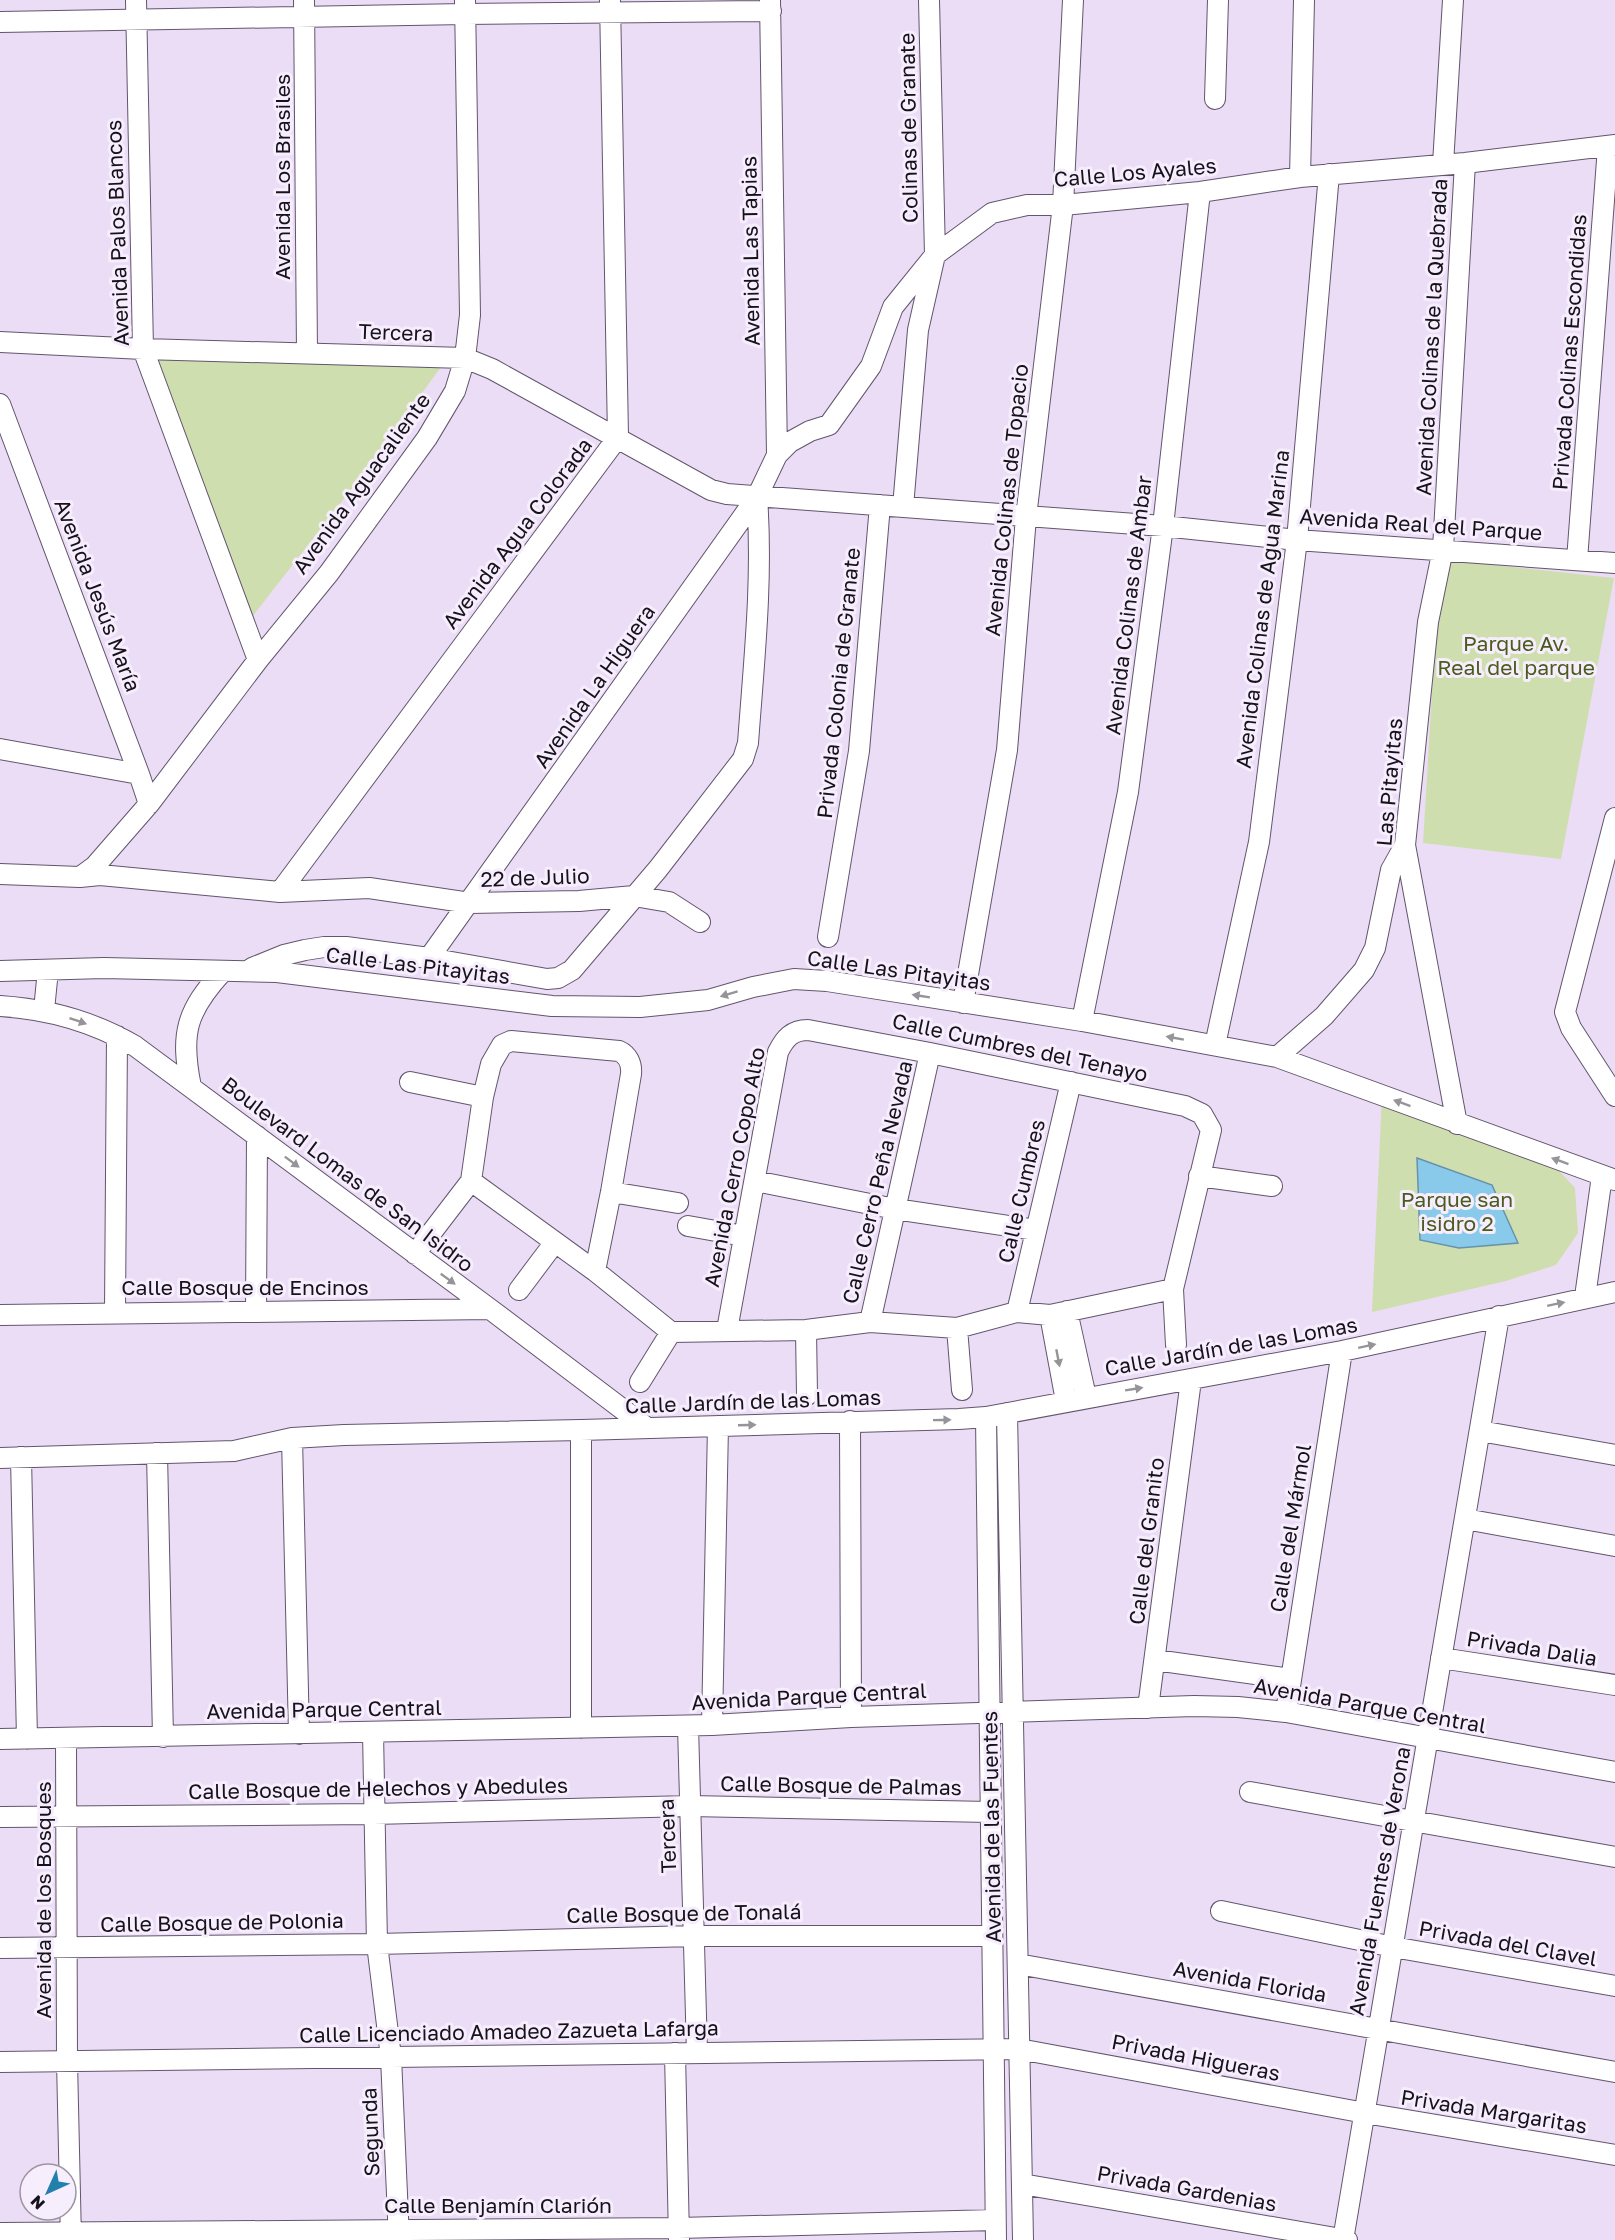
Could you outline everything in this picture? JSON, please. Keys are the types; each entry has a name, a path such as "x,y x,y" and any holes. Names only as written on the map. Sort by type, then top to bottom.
{"street":[{"name":"Avenida Palos Blancos","path":"136,0 142,348 258,660"},
{"name":"Colinas de Granate","path":"929,0 935,255"},
{"name":"Avenida Colinas de Topacio","path":"963,1003 1007,750 1026,517 1063,205 1073,0"},
{"path":"1215,99 1218,0"},
{"path":"1300,177 1304,0"},
{"name":"Avenida Colinas de la Quebrada","path":"1443,164 1453,0"},
{"path":"0,22 136,20 304,8 770,5"},
{"name":"Avenida Las Tapias","path":"757,496 777,455 770,5"},
{"name":"Avenida Agua Colorada","path":"280,892 618,437 610,6"},
{"name":"Avenida Aguacaliente","path":"80,877 95,866 148,804 258,660 329,573 427,438 455,391 465,358 470,315 465,7"},
{"name":"Avenida Los Brasiles","path":"304,8 307,353"},
{"name":"Calle Los Ayales","path":"777,455 790,442 810,431 829,425 871,366 893,307 935,255 992,213 1027,205 1063,205 1200,192 1300,177 1465,163 1612,146"},
{"name":"Privada Colinas Escondidas","path":"1577,560 1612,146"},
{"name":"Avenida Colinas de la Quebrada","path":"1443,549 1465,163"},
{"name":"Avenida Colinas de Agua Marina","path":"1215,1045 1259,842 1297,540 1329,174"},
{"name":"Avenida Colinas de Ambar","path":"1082,1021 1128,792 1163,526 1200,192"},
{"path":"903,507 918,330 935,255"},
{"name":"Tercera","path":"0,342 465,358 492,369 711,490 727,494 757,496"},
{"name":"Avenida Jesús María","path":"0,404 140,774 148,804"},
{"path":"245,971 284,955 324,947 346,947 429,958 548,979 558,978 572,970 658,869 743,759 748,743 759,606 761,544 757,496"},
{"name":"Avenida Real del Parque","path":"757,496 1163,526 1297,540 1615,563"},
{"name":"Avenida La Higuera","path":"429,958 757,496"},
{"name":"Privada Colonia de Granate","path":"828,937 859,750 880,505"},
{"name":"Las Pitayitas","path":"1443,549 1428,622 1405,845 1457,1124"},
{"path":"0,749 140,774"},
{"path":"1615,823 1565,1012 1571,1028 1615,1096"},
{"path":"1277,1057 1323,1016 1364,970 1375,948 1391,870 1405,845"},
{"name":"22 de Julio","path":"0,874 80,877 100,875 280,892 369,888 470,903 579,901 634,896 669,902 700,922"},
{"name":"Calle Las Pitayitas","path":"0,970 105,968 277,972 552,1006 640,1007 708,1000 753,987 794,979 827,981 1082,1021 1277,1057 1457,1124"},
{"path":"44,1011 48,970"},
{"path":"191,1087 185,1060 187,1027 200,998 223,971"},
{"name":"Boulevard Lomas de San Isidro","path":"0,1006 44,1011 117,1036 191,1087 646,1427"},
{"name":"Avenida Cerro Copo Alto","path":"727,1330 778,1052 790,1035 797,1030 808,1030"},
{"name":"Calle Cumbres del Tenayo","path":"808,1030 1185,1106 1202,1114 1211,1130 1199,1176"},
{"path":"115,1312 117,1036"},
{"path":"415,1254 471,1181 483,1097 494,1057 502,1045 508,1042 623,1053 629,1061 631,1074 595,1271"},
{"name":"Calle Cerro Peña Nevada","path":"870,1322 930,1053"},
{"path":"410,1082 483,1097"},
{"name":"Calle Cumbres","path":"1017,1312 1071,1082"},
{"path":"1457,1124 1609,1178 1585,1298"},
{"path":"256,1312 257,1136"},
{"path":"1176,1345 1173,1289 1199,1176 1272,1186"},
{"path":"471,1181 595,1271 671,1332 806,1330 870,1322 957,1328 1017,1312 1058,1313 1173,1289"},
{"path":"755,1181 896,1209 1036,1230"},
{"path":"611,1192 678,1203"},
{"path":"688,1226 744,1236"},
{"path":"519,1290 555,1242"},
{"path":"1499,1316 1615,1292"},
{"name":"Calle Bosque de Encinos","path":"0,1315 490,1309"},
{"path":"1058,1313 1086,1397"},
{"path":"1058,1313 1066,1401"},
{"name":"Calle Jardín de las Lomas","path":"0,1458 234,1451 292,1438 344,1435 986,1417 1342,1351 1499,1316"},
{"name":"Avenida Fuentes de Verona","path":"1345,2240 1499,1316"},
{"path":"957,1328 962,1390"},
{"path":"806,1330 807,1395"},
{"path":"640,1382 671,1332"},
{"name":"Calle del Mármol","path":"1286,1712 1342,1351"},
{"name":"Calle del Granito","path":"1148,1708 1191,1380"},
{"name":"Avenida de las Fuentes","path":"1007,1413 1023,2240"},
{"name":"Avenida de las Fuentes","path":"986,1417 996,2240"},
{"path":"850,1422 851,1717"},
{"path":"712,1725 718,1426"},
{"path":"581,1430 581,1728"},
{"path":"1480,1431 1615,1455"},
{"path":"292,1438 299,1734"},
{"path":"157,1454 163,1737"},
{"path":"21,1457 27,1739"},
{"path":"1465,1519 1615,1546"},
{"name":"Privada Dalia","path":"1442,1658 1615,1685"},
{"path":"1155,1660 1291,1679"},
{"name":"Avenida Parque Central","path":"0,1739 688,1726 1013,1710 1238,1707 1286,1712 1615,1772"},
{"name":"Tercera","path":"688,1726 697,2053"},
{"name":"Segunda","path":"372,1732 377,1944 391,2057 398,2234"},
{"name":"Avenida de los Bosques","path":"66,1739 71,2237"},
{"path":"1250,1792 1615,1857"},
{"name":"Calle Bosque de Palmas","path":"690,1806 990,1812"},
{"name":"Calle Bosque de Helechos y Abedules","path":"0,1817 374,1814 690,1806"},
{"name":"Privada del Clavel","path":"1221,1911 1393,1947 1615,1986"},
{"name":"Calle Bosque de Tonalá","path":"377,1944 694,1936 992,1936"},
{"name":"Calle Bosque de Polonia","path":"0,1948 377,1944"},
{"name":"Avenida Florida","path":"1018,1964 1615,2072"},
{"name":"Calle Licenciado Amadeo Zazueta Lafarga","path":"0,2062 1020,2049"},
{"name":"Privada Higueras","path":"1020,2049 1365,2113"},
{"path":"675,2053 679,2234"},
{"name":"Privada Margaritas","path":"1365,2113 1615,2155"},
{"name":"Privada Gardenias","path":"1022,2184 1345,2240"},
{"name":"Calle Benjamín Clarión","path":"0,2233 71,2237 679,2234 995,2220"}],"green space":[{"path":"152,359 441,367 357,482 249,621"},
{"name":"Parque Av. Real del parque","path":"1440,559 1614,578 1561,859 1423,843"},
{"name":"Parque san isidro 2","path":"1382,1094 1553,1164 1575,1188 1578,1233 1556,1265 1506,1281 1372,1312"}],"water":[{"path":"1417,1158 1492,1185 1518,1243 1459,1248 1420,1240"}]}
